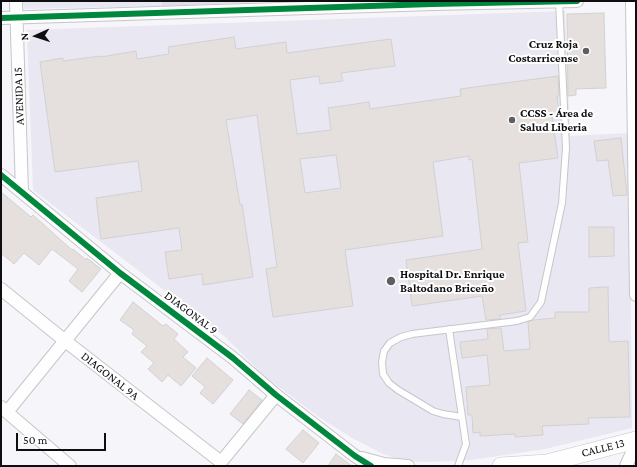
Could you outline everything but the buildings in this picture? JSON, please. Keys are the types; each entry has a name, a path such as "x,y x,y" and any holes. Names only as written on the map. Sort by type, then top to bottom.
{"street":[{"name":"AVENIDA 15","path":"16,1 22,192"},
{"path":"1,18 432,3 577,1"},
{"path":"632,1 636,295"},
{"name":"DIAGONAL 9","path":"1,175 120,273 232,358 276,395 355,456 370,466"},
{"path":"70,466 4,410 120,273"},
{"name":"DIAGONAL 9A","path":"1,289 220,462 276,395"},
{"name":"CALLE 13","path":"501,466 544,464 636,440"},
{"path":"626,466 636,444"},
{"name":"DIAGONAL 9","path":"355,456 384,464 408,466"}],"lane":[{"path":"462,417 433,411 389,383 383,374 382,362 384,351 390,343 401,337 412,334 517,321 530,317 542,302 562,204 566,148 559,1"},
{"path":"449,329 466,444 458,466"}],"shaded area":[{"path":"23,1 162,1 162,6 24,9"},
{"path":"162,1 287,1 162,6"},
{"name":"Hospital Dr. Enrique Baltodano Briceño","path":"565,11 570,136 629,133 632,428 545,449 471,460 427,462 405,461 383,454 352,438 319,417 263,375 224,336 33,190 27,30"}],"cycle path":[{"path":"1,18 432,4 577,1"},
{"path":"1,175 120,273 233,358 276,395 355,456 371,466"}],"place":[{"name":"Cruz Roja Costarricense","path":"586,51"},
{"name":"CCSS - Área de Salud Liberia","path":"512,120"},
{"name":"Hospital Dr. Enrique Baltodano Briceño","path":"391,281"}]}
